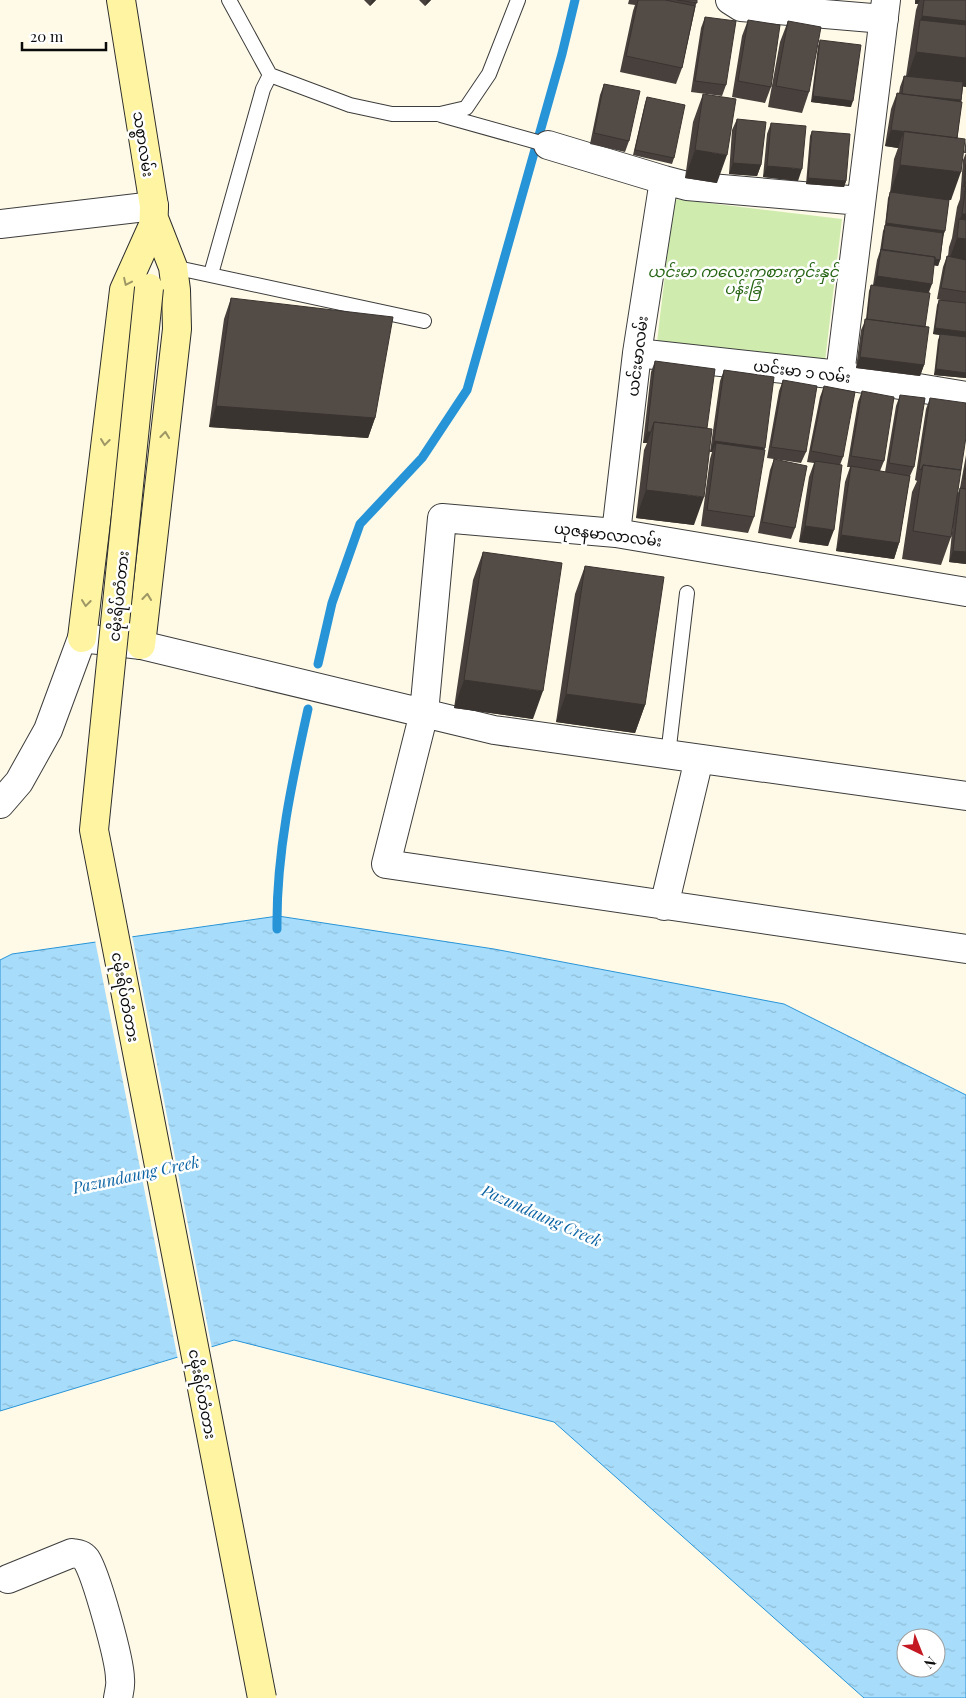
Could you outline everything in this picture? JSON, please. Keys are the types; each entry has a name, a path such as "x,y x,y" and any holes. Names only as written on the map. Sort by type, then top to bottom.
{"main road":[{"name":"သစ္စာလမ်း","path":"121,0 155,214 149,288"},
{"path":"141,645 177,329 176,290 172,267 155,214"},
{"path":"82,638 124,290 155,214"},
{"name":"ငမိုးရိပ်တံတား","path":"149,288 94,830 262,1698"}],"street":[{"path":"730,0 740,7 885,10 840,375"},
{"path":"536,142 687,186 861,201"},
{"name":"ယင်းမာလမ်း","path":"616,533 637,354 664,180"},
{"path":"0,224 155,214"},
{"name":"ယင်းမာ ၁ လမ်း","path":"637,354 840,375 966,396"},
{"name":"ယုဇနမာလာလမ်း","path":"424,714 442,518 616,533 966,592"},
{"path":"0,804 18,782 48,730 82,638 141,645 494,730 966,796"},
{"path":"424,714 386,864 966,949"},
{"path":"664,906 699,759"},
{"path":"8,1579 72,1553 80,1554 86,1560 102,1602 115,1650 120,1679 118,1698"}],"lane":[{"path":"229,0 270,74 350,106 392,114 440,114 466,108 489,74 518,0"},
{"path":"210,274 263,89 270,74"},
{"path":"440,114 536,142"},
{"path":"172,267 424,322"},
{"path":"668,755 687,593"}],"green space":[{"name":"ယင်းမာ ကလေးကစားကွင်းနှင့် ပန်းခြံ","path":"674,199 842,219 825,361 657,342"}],"water":[{"name":"Pazundaung Creek","path":"278,916 494,949 784,1004 966,1095 966,1698 864,1698 554,1422 234,1340 0,1411 0,960 12,954"}],"pier":[{"path":"132,935 212,1349 178,1360 95,940"}],"building":[{"path":"638,0 665,0 695,6 682,68 626,56"},
{"path":"677,0 697,0 697,3"},
{"path":"924,0 966,0 966,21 922,16"},
{"path":"705,17 736,21 726,85 695,81"},
{"path":"748,20 780,25 771,87 738,81"},
{"path":"920,20 966,25 966,58 916,52"},
{"path":"788,21 821,27 809,92 776,86"},
{"path":"820,40 861,45 853,101 813,96"},
{"path":"904,76 963,82 961,100 902,94"},
{"path":"604,84 640,91 629,141 594,133"},
{"path":"897,93 962,102 957,138 891,130"},
{"path":"703,94 736,99 727,155 695,150"},
{"path":"647,97 685,105 674,158 635,150"},
{"path":"737,119 766,122 761,165 733,163"},
{"path":"771,123 806,126 802,169 767,166"},
{"path":"812,131 850,134 846,181 808,178"},
{"path":"904,131 965,139 961,172 900,165"},
{"path":"966,164 966,181 964,187"},
{"path":"966,186 966,214 962,214"},
{"path":"890,192 949,200 945,231 886,223"},
{"path":"959,219 966,220 966,239 957,238"},
{"path":"885,225 943,233 940,260 935,259 935,257 882,250"},
{"path":"881,249 935,257 932,284 877,276"},
{"path":"947,256 966,260 966,292 941,288"},
{"path":"871,285 930,293 925,327 867,319"},
{"path":"231,298 393,317 375,418 216,406"},
{"path":"939,300 966,303 966,332 935,328"},
{"path":"865,319 929,327 924,365 860,357"},
{"path":"940,334 966,337 966,373 936,369"},
{"path":"655,361 715,369 707,428 654,422 651,432 647,432"},
{"path":"724,370 774,377 765,448 714,441"},
{"path":"783,380 817,386 806,452 771,447"},
{"path":"824,386 855,392 843,457 811,451"},
{"path":"862,391 894,397 884,461 851,456"},
{"path":"900,395 925,398 914,467 889,463"},
{"path":"930,398 966,403 966,437 961,470 923,465 921,470 919,469"},
{"path":"654,422 712,429 704,497 646,490"},
{"path":"716,443 765,450 754,517 707,510"},
{"path":"774,459 807,466 795,528 762,522"},
{"path":"815,461 842,465 834,530 805,526"},
{"path":"923,465 961,470 951,537 913,531"},
{"path":"851,466 910,476 899,543 841,535"},
{"path":"960,488 966,489 966,552 953,551"},
{"path":"483,552 562,563 543,691 464,680"},
{"path":"585,566 664,577 645,705 566,694"}],"waterway":[{"path":"318,664 332,603 360,524 422,458 467,390 562,54 575,0"},
{"path":"277,929 277,901 282,845 308,709"}]}
